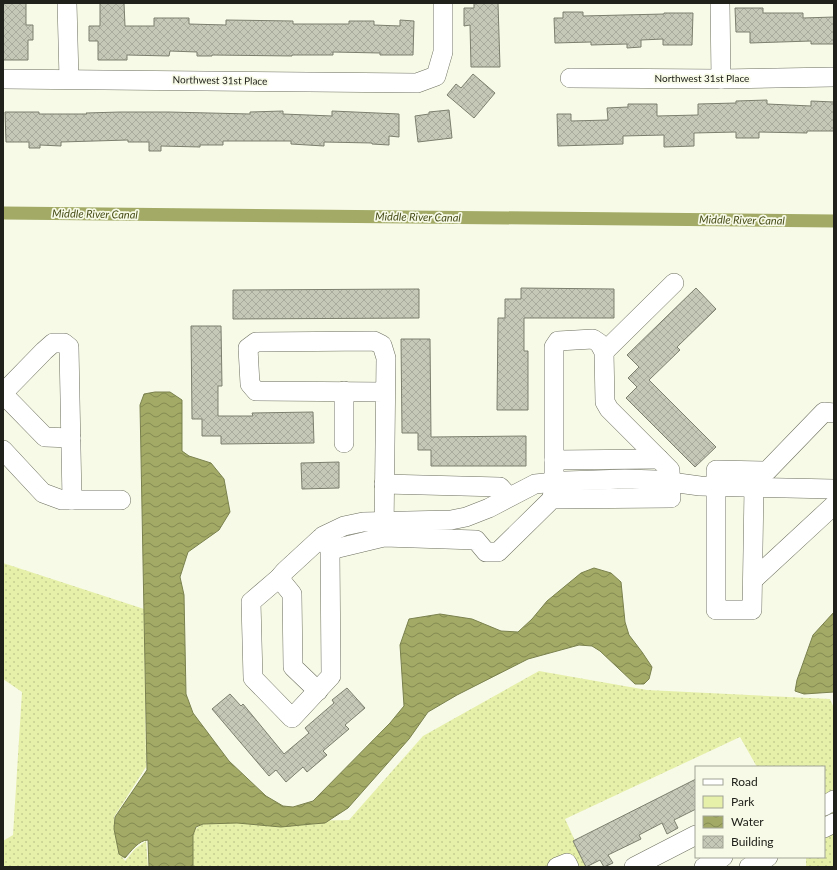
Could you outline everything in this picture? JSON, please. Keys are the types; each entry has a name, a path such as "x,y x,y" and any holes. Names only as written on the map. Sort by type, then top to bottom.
{"street":[{"path":"66,3 69,79"},
{"name":"Northwest 31st Place","path":"3,79 417,83 436,76 443,52 443,3"},
{"path":"720,3 721,79"},
{"name":"Northwest 31st Place","path":"570,78 721,79 834,77"},
{"path":"604,352 674,283"},
{"path":"327,543 331,676 292,718 253,678 252,602 285,571 327,543 344,526 363,522 384,530 476,540 486,552 498,552 553,490 554,347 558,341 593,339 599,342 604,352 605,402 609,409 670,470 671,482"},
{"path":"384,530 386,358 382,345 374,341 256,342 248,348 250,384 256,391 385,392"},
{"path":"71,438 45,437 3,393 53,343 64,343 69,347 71,438 72,500"},
{"path":"344,391 344,442"},
{"path":"754,488 752,610 716,610 716,470 767,471 824,412 834,413"},
{"path":"3,450 43,493 62,500 121,500"},
{"path":"554,460 659,459"},
{"path":"384,530 466,517 489,508 535,484 553,490 625,479 656,480 716,487 834,489"},
{"path":"384,484 500,487 509,497"},
{"path":"753,580 834,505"},
{"path":"279,578 292,594 293,666 318,691"},
{"path":"825,805 834,800"},
{"path":"825,828 834,823"},
{"path":"634,867 695,836"},
{"path":"749,867 766,858"},
{"path":"558,867 566,863 569,867"}],"green space":[{"path":"3,563 144,609 146,767 114,817 118,850 125,861 135,849 146,841 148,867 3,867 3,841 13,835 22,692 3,679"},
{"path":"539,671 647,690 830,699 834,708 834,867 806,867 806,858 825,858 825,766 756,766 740,737 565,819 587,867 192,867 192,832 203,823 349,820 423,736"}],"water":[{"path":"170,392 182,400 182,451 189,456 211,463 224,479 230,512 219,530 188,552 180,577 184,595 186,694 193,713 229,761 266,796 283,806 293,807 313,801 390,723 404,706 400,645 409,619 440,614 472,619 501,631 518,632 532,619 547,601 581,573 594,568 611,573 621,582 625,622 629,635 652,667 649,679 644,684 635,684 600,651 592,646 579,645 528,659 457,695 428,712 409,739 348,808 325,823 281,827 237,823 203,824 196,827 193,835 193,867 149,867 148,840 138,844 125,858 119,854 114,829 115,817 147,770 140,405 144,394"},
{"path":"834,612 834,692 804,694 795,691 797,680 813,635"}],"building":[{"path":"3,3 26,3 26,25 33,25 33,40 28,40 28,60 3,60"},
{"path":"100,3 124,3 125,26 154,26 154,18 189,18 189,24 226,25 226,20 293,21 293,24 349,24 349,21 374,21 374,25 400,26 400,20 414,21 413,55 380,55 380,53 333,52 333,55 197,56 197,52 170,51 169,56 127,55 127,60 98,60 98,41 89,41 89,26 100,26"},
{"path":"474,3 498,3 500,67 471,67 470,25 464,26 464,8 474,8"},
{"path":"735,8 763,8 763,13 803,13 803,18 834,17 834,44 811,44 811,41 750,43 750,32 736,32"},
{"path":"563,12 583,12 583,16 693,13 692,45 663,45 663,39 641,40 641,47 627,48 627,44 591,45 591,42 555,43 554,18 563,18"},
{"path":"473,74 495,93 474,118 447,95 456,84 461,88"},
{"path":"767,100 767,104 811,106 811,101 834,102 834,131 807,131 807,133 759,132 759,138 736,138 736,132 694,133 694,146 664,147 664,135 623,136 623,144 558,146 557,114 571,114 571,121 608,120 607,108 628,107 628,104 657,104 657,116 698,115 698,104 736,103 736,101"},
{"path":"449,110 452,138 418,142 415,116 429,114 429,112"},
{"path":"283,111 283,114 332,116 332,111 399,114 399,137 389,136 389,145 372,143 324,142 324,146 291,144 291,141 223,141 223,145 200,145 200,147 161,146 161,151 149,151 149,142 128,142 128,140 61,142 61,146 40,145 40,148 29,148 29,142 6,142 5,112 39,112 39,114 169,112 250,114 250,112"},
{"path":"521,288 614,289 614,318 524,318 524,351 528,351 528,410 497,410 498,318 505,318 505,299 521,299"},
{"path":"696,288 716,309 677,347 680,350 649,380 716,447 695,467 626,398 637,387 628,378 639,367 627,355"},
{"path":"419,289 419,318 233,319 233,290"},
{"path":"191,326 221,326 222,386 218,386 218,416 253,416 252,413 313,412 314,443 221,444 221,436 202,436 202,419 192,419"},
{"path":"401,339 430,339 431,437 526,436 526,466 431,466 431,450 418,450 418,433 402,433"},
{"path":"339,462 339,488 302,489 301,463"},
{"path":"347,688 365,708 345,725 349,729 323,751 327,755 307,772 303,767 286,782 276,770 269,776 212,709 230,694 241,706 243,704 284,754 309,733 305,728 334,703 332,700"},
{"path":"695,780 695,810 674,820 678,828 667,834 662,823 639,835 641,839 608,855 613,863 604,867 600,860 586,867 573,841"}],"waterway":[{"name":"Middle River Canal","path":"3,213 834,221"}]}
